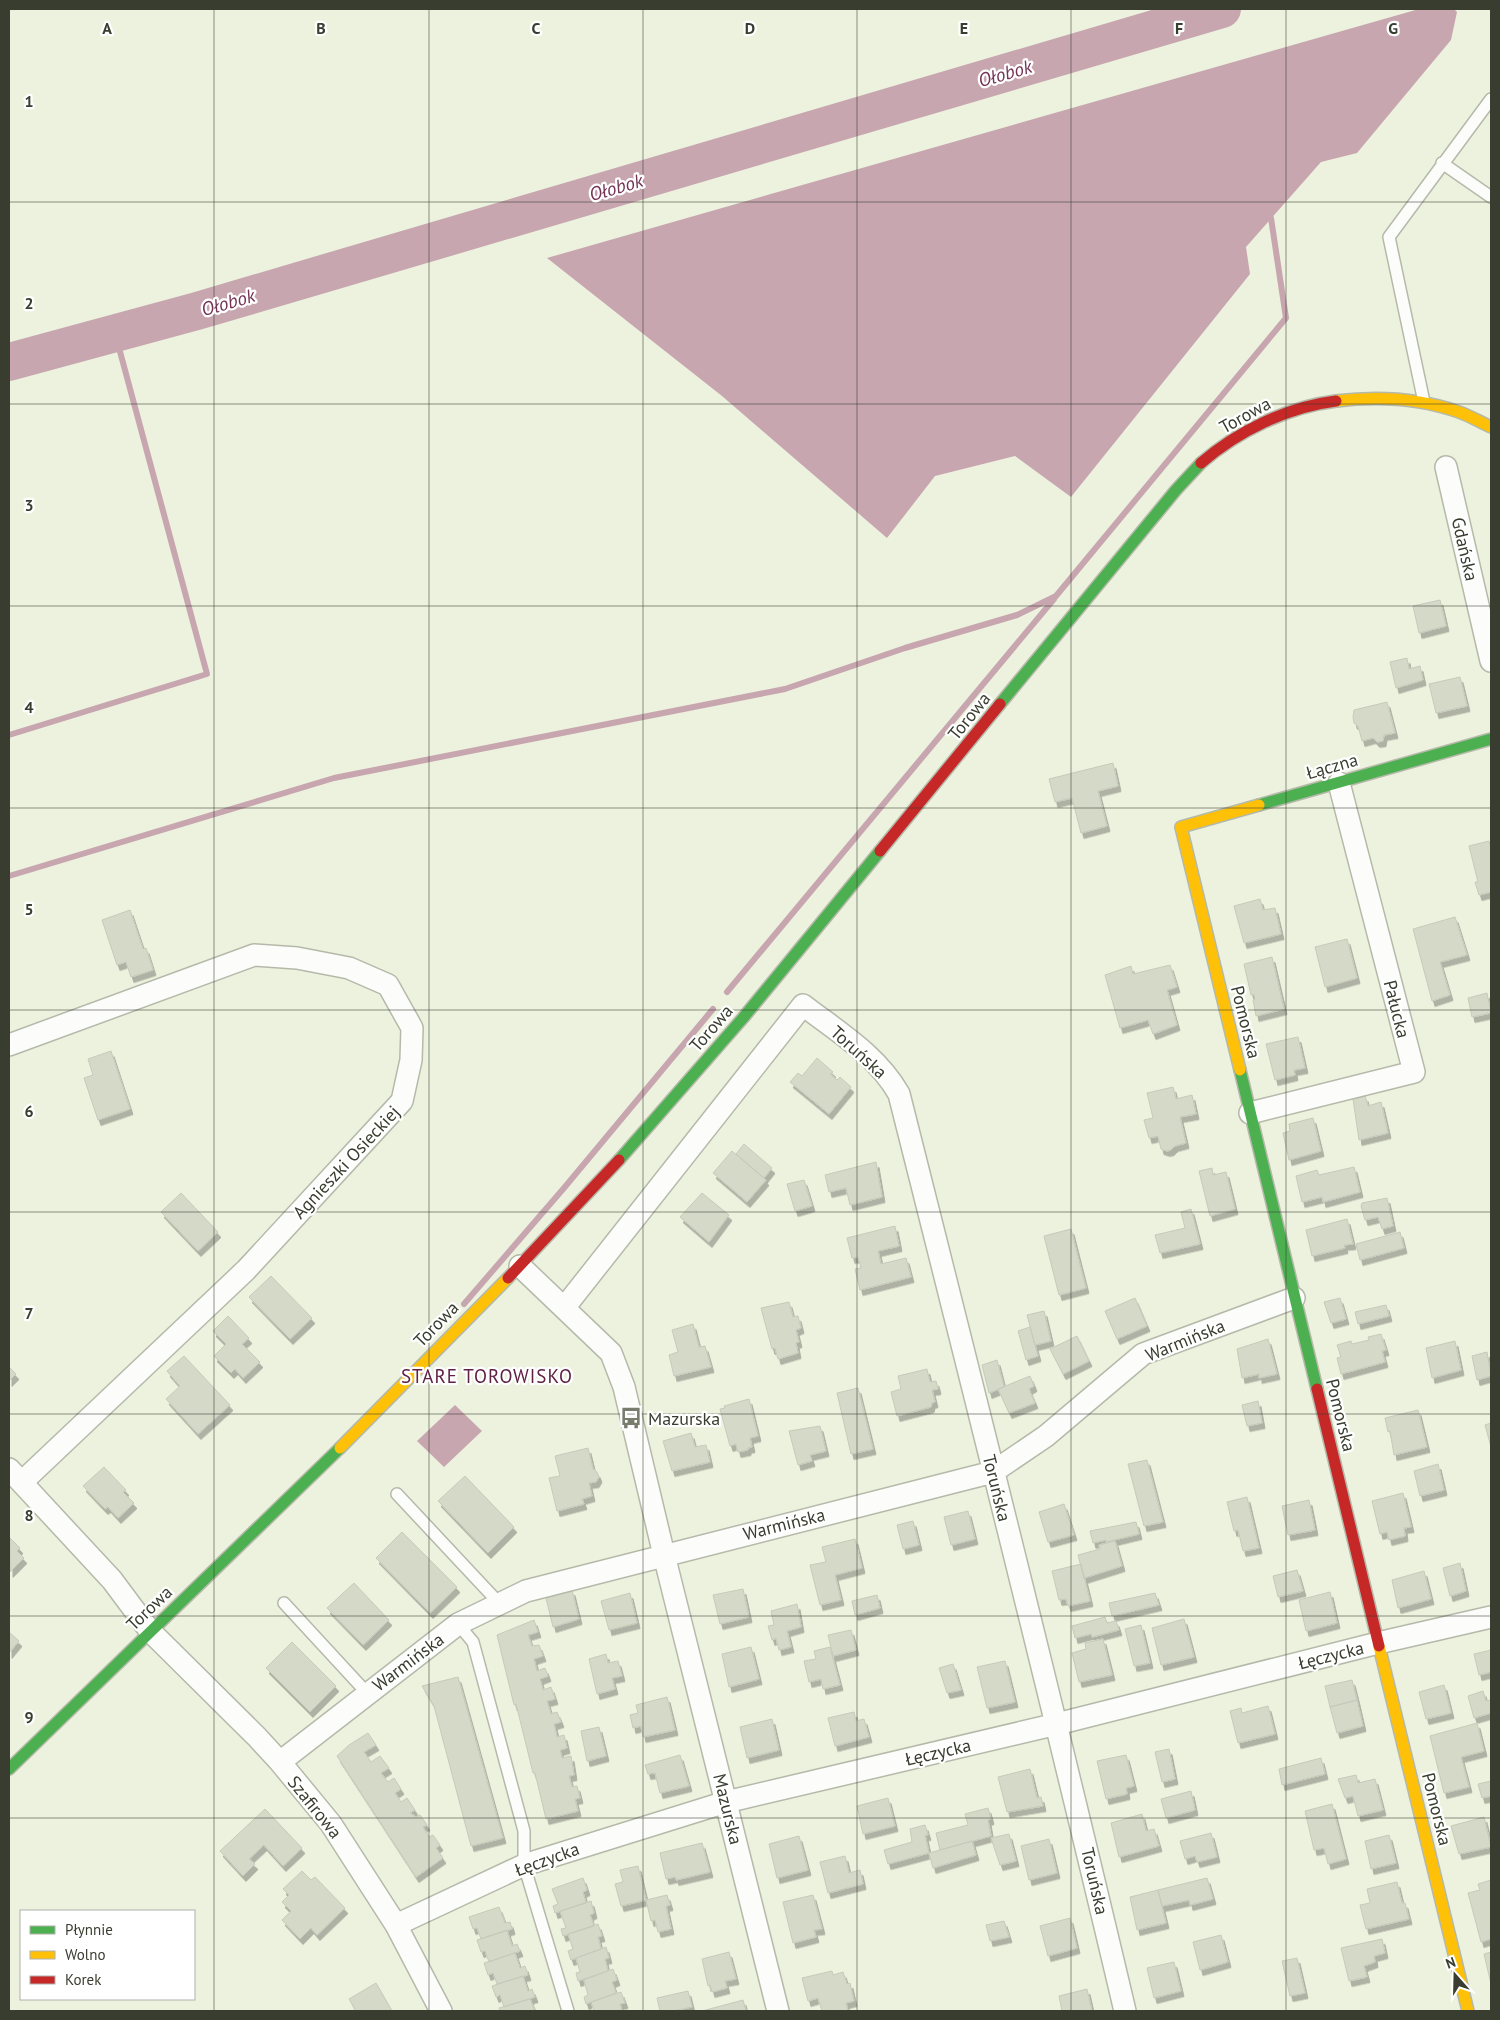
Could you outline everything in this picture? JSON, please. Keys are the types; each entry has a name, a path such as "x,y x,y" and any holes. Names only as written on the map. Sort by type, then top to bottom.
{"street":[{"name":"Torowa","path":"9,1769 343,1445 520,1266 630,1149 743,1018 1176,490 1210,455 1252,428 1284,413 1345,399 1388,398 1424,403 1458,411 1491,428"},
{"name":"Gdańska","path":"1446,467 1491,660"},
{"name":"Łączna","path":"1181,827 1491,739"},
{"name":"Pałucka","path":"1250,1113 1414,1072 1339,782"},
{"name":"Pomorska","path":"1181,827 1468,2011"},
{"name":"Agnieszki Osieckiej","path":"9,1045 254,955 297,958 349,968 388,984 412,1028 411,1060 402,1101 246,1270 15,1475"},
{"name":"Toruńska","path":"564,1308 803,1005 864,1052 890,1079 899,1094 1057,1724 1125,2011"},
{"name":"Mazurska","path":"520,1266 611,1353 624,1387 778,2011"},
{"name":"Warmińska","path":"280,1762 458,1624 526,1590 993,1472 1046,1436 1143,1354 1294,1298"},
{"name":"Szafirowa","path":"15,1475 112,1580 150,1631 280,1762 343,1842 396,1925 441,2011"},
{"name":"Łęczycka","path":"396,1925 524,1865 726,1802 1057,1724 1378,1643 1491,1617"}],"lane":[{"path":"1424,403 1389,237 1491,99"},
{"path":"1442,164 1491,197"},
{"path":"397,1494 499,1603"},
{"path":"284,1603 367,1693"},
{"path":"458,1624 473,1642 476,1651 524,1831 524,1865 568,2011"}],"shaded area":[{"path":"1419,9 1454,9 1457,12 1451,40 1357,153 1321,162 1246,247 1250,274 1071,497 1015,456 935,476 887,538 722,396 547,258"},
{"path":"455,1405 482,1431 444,1467 417,1441"}],"building":[{"path":"1440,600 1446,626 1419,633 1413,606"},
{"path":"1407,658 1409,669 1420,666 1423,680 1396,688 1390,662"},
{"path":"1460,677 1467,706 1436,713 1429,684"},
{"path":"1387,702 1395,733 1384,735 1383,741 1377,742 1373,738 1362,741 1358,726 1354,723 1354,710"},
{"path":"1113,763 1118,786 1098,791 1107,826 1081,833 1072,798 1055,802 1049,779"},
{"path":"1489,841 1491,850 1491,892 1479,895 1475,882 1478,882 1469,846"},
{"path":"1260,899 1263,910 1275,908 1281,934 1244,943 1234,906"},
{"path":"130,910 143,949 146,948 153,970 131,977 126,962 117,965 102,920"},
{"path":"1455,917 1467,955 1440,962 1450,995 1432,1001 1413,929"},
{"path":"1347,939 1357,978 1325,987 1315,947"},
{"path":"1272,957 1284,1009 1256,1016 1253,1000 1255,999 1254,994 1251,995 1244,964"},
{"path":"1170,965 1177,987 1167,990 1177,1025 1153,1034 1148,1020 1120,1028 1105,975 1131,966 1133,974"},
{"path":"1487,993 1491,1013 1472,1017 1468,998"},
{"path":"1298,1037 1305,1068 1294,1070 1295,1075 1275,1080 1266,1044"},
{"path":"111,1051 130,1109 98,1120 84,1078 93,1075 88,1059"},
{"path":"817,1058 833,1072 830,1074 837,1080 840,1077 851,1087 829,1114 790,1082 798,1073 802,1076"},
{"path":"1173,1087 1176,1099 1192,1095 1196,1114 1180,1117 1186,1143 1175,1146 1167,1151 1161,1149 1158,1136 1149,1138 1144,1120 1153,1118 1147,1093"},
{"path":"1365,1096 1368,1106 1381,1102 1388,1133 1359,1140 1353,1099"},
{"path":"1313,1118 1321,1151 1289,1160 1283,1133 1290,1131 1289,1124"},
{"path":"744,1144 772,1168 764,1178 736,1154"},
{"path":"732,1151 766,1180 747,1202 713,1173"},
{"path":"876,1162 882,1197 850,1205 846,1188 829,1192 825,1175"},
{"path":"1354,1167 1360,1192 1323,1202 1322,1197 1302,1202 1296,1176 1317,1170 1319,1175"},
{"path":"1212,1168 1213,1175 1226,1172 1235,1209 1210,1216 1199,1171"},
{"path":"804,1180 812,1206 795,1211 787,1184"},
{"path":"181,1193 218,1232 198,1251 161,1212"},
{"path":"702,1193 729,1215 709,1242 680,1217"},
{"path":"1387,1198 1393,1226 1382,1229 1378,1217 1365,1220 1361,1206 1362,1203"},
{"path":"1191,1209 1200,1244 1160,1253 1155,1235 1185,1228 1181,1212"},
{"path":"1347,1219 1353,1244 1344,1245 1345,1248 1312,1256 1306,1230"},
{"path":"895,1226 899,1246 878,1251 881,1264 906,1258 911,1277 860,1290 855,1269 861,1268 858,1257 852,1258 847,1238"},
{"path":"1071,1229 1086,1288 1059,1295 1044,1236"},
{"path":"1400,1232 1404,1248 1360,1260 1356,1244"},
{"path":"271,1276 312,1318 290,1339 249,1297"},
{"path":"1135,1298 1147,1326 1117,1339 1105,1311"},
{"path":"1340,1298 1346,1319 1331,1323 1324,1302"},
{"path":"789,1302 793,1317 798,1316 801,1328 796,1330 799,1342 796,1343 798,1353 778,1359 775,1348 772,1349 761,1308"},
{"path":"1386,1305 1389,1316 1358,1324 1355,1312"},
{"path":"1044,1311 1051,1341 1035,1345 1027,1315"},
{"path":"228,1316 249,1338 242,1344 260,1362 243,1378 235,1369 231,1373 214,1356 226,1344 213,1331"},
{"path":"693,1324 699,1347 705,1346 711,1367 674,1376 669,1355 678,1352 672,1330"},
{"path":"1030,1327 1038,1356 1026,1360 1018,1331"},
{"path":"1381,1334 1386,1350 1382,1351 1385,1362 1341,1374 1337,1358 1341,1357 1337,1345 1351,1341 1352,1344 1369,1340 1368,1337"},
{"path":"1077,1336 1089,1361 1063,1374 1050,1349"},
{"path":"1268,1339 1277,1374 1259,1378 1259,1374 1242,1378 1237,1349"},
{"path":"1455,1341 1461,1370 1432,1378 1426,1348"},
{"path":"1487,1352 1491,1376 1477,1380 1472,1356"},
{"path":"184,1356 230,1405 198,1434 166,1399 180,1386 167,1371"},
{"path":"997,1360 1004,1387 989,1393 982,1365"},
{"path":"9,1367 16,1374 9,1381"},
{"path":"927,1369 930,1382 936,1381 938,1389 932,1390 935,1402 932,1403 931,1407 897,1416 891,1392 901,1389 898,1376"},
{"path":"1030,1376 1034,1386 1029,1389 1035,1403 1009,1413 998,1389"},
{"path":"858,1388 873,1449 851,1454 837,1393"},
{"path":"749,1399 758,1436 750,1438 752,1447 738,1452 736,1444 730,1446 720,1409 725,1408 724,1406"},
{"path":"1258,1401 1262,1423 1247,1426 1242,1405"},
{"path":"1418,1410 1427,1447 1394,1455 1390,1431 1388,1432 1385,1418"},
{"path":"1491,1423 1491,1447 1485,1425"},
{"path":"820,1426 826,1451 810,1455 812,1461 798,1465 789,1431"},
{"path":"691,1433 695,1447 706,1445 710,1462 672,1471 663,1441"},
{"path":"588,1448 593,1469 599,1477 596,1482 589,1483 592,1496 582,1499 584,1504 557,1511 549,1478 560,1476 555,1456"},
{"path":"1147,1460 1163,1522 1144,1526 1128,1464"},
{"path":"1438,1464 1444,1490 1420,1496 1414,1471"},
{"path":"104,1467 126,1490 123,1492 134,1503 118,1518 108,1507 105,1509 83,1486"},
{"path":"465,1476 514,1527 488,1553 438,1501"},
{"path":"1403,1493 1411,1527 1404,1528 1405,1536 1389,1540 1387,1532 1380,1534 1372,1501"},
{"path":"1247,1497 1259,1548 1243,1551 1238,1530 1234,1531 1227,1502"},
{"path":"1309,1500 1315,1530 1288,1535 1282,1506"},
{"path":"1064,1504 1074,1535 1048,1542 1039,1512"},
{"path":"968,1511 975,1539 951,1545 944,1517"},
{"path":"913,1521 919,1545 903,1549 897,1525"},
{"path":"1136,1522 1139,1534 1106,1542 1106,1540 1093,1543 1090,1531"},
{"path":"402,1532 457,1587 430,1613 376,1558"},
{"path":"10,1538 20,1548 17,1551 24,1558 10,1572"},
{"path":"855,1539 862,1568 835,1575 841,1600 820,1605 810,1565 826,1562 822,1547"},
{"path":"1115,1541 1122,1566 1084,1578 1078,1555 1100,1549 1099,1545"},
{"path":"1460,1563 1466,1591 1450,1596 1443,1568"},
{"path":"1081,1564 1090,1601 1068,1606 1066,1599 1059,1600 1052,1571"},
{"path":"1297,1570 1303,1591 1278,1597 1273,1576"},
{"path":"1424,1571 1431,1599 1398,1608 1392,1580"},
{"path":"354,1583 389,1620 363,1645 327,1608"},
{"path":"743,1589 749,1617 720,1624 713,1595"},
{"path":"572,1590 579,1619 553,1627 546,1598"},
{"path":"1330,1592 1337,1623 1306,1631 1299,1600"},
{"path":"630,1593 637,1623 609,1630 601,1601"},
{"path":"1155,1593 1159,1605 1112,1616 1109,1603"},
{"path":"877,1595 880,1608 855,1615 852,1601"},
{"path":"797,1604 801,1627 787,1631 791,1647 779,1650 776,1638 772,1640 768,1626 774,1625 771,1611"},
{"path":"1105,1617 1107,1623 1116,1621 1119,1630 1092,1637 1091,1634 1075,1638 1072,1626"},
{"path":"1184,1619 1194,1657 1161,1665 1152,1628"},
{"path":"534,1620 538,1632 528,1635 532,1646 539,1645 543,1656 534,1659 537,1671 545,1668 548,1676 540,1679 543,1690 551,1687 555,1699 547,1701 551,1714 557,1712 561,1722 554,1724 557,1737 564,1735 567,1748 560,1750 562,1758 571,1756 574,1775 569,1776 572,1787 577,1786 580,1798 575,1799 578,1811 546,1819 516,1704 514,1705 497,1635"},
{"path":"1141,1625 1150,1663 1134,1666 1125,1629"},
{"path":"851,1630 856,1650 833,1656 828,1635"},
{"path":"9,1632 19,1641 9,1653"},
{"path":"1103,1639 1112,1675 1079,1682 1072,1653 1086,1649 1085,1643"},
{"path":"292,1642 336,1686 310,1712 266,1668"},
{"path":"751,1647 759,1679 729,1687 722,1654"},
{"path":"830,1647 840,1685 823,1689 821,1679 809,1682 804,1661 816,1659 814,1651"},
{"path":"1491,1650 1491,1672 1479,1675 1474,1654"},
{"path":"606,1654 608,1663 618,1661 622,1676 612,1678 615,1689 597,1694 589,1659"},
{"path":"1005,1661 1015,1702 987,1708 977,1667"},
{"path":"953,1664 961,1690 947,1693 939,1668"},
{"path":"458,1677 503,1838 471,1846 434,1706 422,1686"},
{"path":"1352,1680 1357,1700 1330,1707 1325,1686"},
{"path":"1444,1685 1451,1713 1426,1719 1419,1692"},
{"path":"1483,1691 1486,1701 1491,1700 1491,1713 1474,1718 1468,1696"},
{"path":"667,1697 675,1730 643,1737 641,1726 633,1728 630,1715 638,1713 636,1705"},
{"path":"1357,1700 1363,1726 1337,1733 1330,1707"},
{"path":"1268,1706 1275,1734 1238,1743 1230,1711 1241,1708 1242,1713"},
{"path":"854,1712 856,1721 864,1719 869,1737 835,1746 828,1718"},
{"path":"772,1719 779,1750 747,1758 740,1727"},
{"path":"1477,1723 1484,1751 1461,1757 1469,1787 1444,1793 1430,1736"},
{"path":"599,1727 606,1756 587,1761 581,1731"},
{"path":"368,1733 376,1745 364,1752 371,1762 380,1756 389,1768 381,1773 388,1782 394,1778 401,1789 395,1793 401,1802 407,1798 415,1810 410,1813 416,1817 420,1815 427,1825 423,1827 429,1837 433,1835 440,1845 436,1848 443,1858 416,1877 337,1756 349,1745"},
{"path":"1169,1749 1175,1779 1162,1782 1155,1752"},
{"path":"680,1755 689,1786 660,1793 655,1773 648,1774 645,1765"},
{"path":"1126,1755 1134,1786 1126,1788 1127,1794 1106,1799 1097,1761"},
{"path":"1321,1758 1325,1774 1282,1785 1279,1769"},
{"path":"1030,1769 1037,1798 1041,1797 1043,1806 1007,1812 998,1777"},
{"path":"1356,1775 1358,1783 1375,1779 1383,1810 1358,1816 1353,1796 1345,1798 1338,1779"},
{"path":"1491,1781 1491,1796 1482,1798 1478,1784"},
{"path":"1191,1791 1195,1810 1166,1818 1161,1799"},
{"path":"888,1798 895,1826 863,1834 857,1806"},
{"path":"1332,1804 1346,1859 1328,1864 1324,1848 1314,1850 1305,1811"},
{"path":"988,1808 991,1819 988,1820 991,1836 940,1850 936,1833 968,1825 965,1814"},
{"path":"265,1809 302,1848 283,1866 264,1845 249,1859 255,1864 243,1876 220,1851"},
{"path":"1142,1814 1146,1831 1154,1829 1159,1846 1119,1857 1111,1823"},
{"path":"1484,1817 1491,1847 1459,1854 1451,1826"},
{"path":"925,1825 928,1835 925,1835 929,1853 888,1864 884,1850 912,1842 910,1829"},
{"path":"1211,1833 1217,1857 1197,1862 1195,1856 1185,1859 1180,1841"},
{"path":"1009,1834 1016,1861 1000,1865 991,1838"},
{"path":"1389,1835 1396,1863 1371,1869 1365,1841"},
{"path":"799,1836 808,1870 777,1878 769,1844"},
{"path":"1049,1839 1057,1873 1029,1880 1021,1846"},
{"path":"972,1841 976,1855 933,1868 929,1853"},
{"path":"702,1843 710,1872 676,1880 675,1877 666,1879 660,1853"},
{"path":"845,1856 849,1873 860,1870 863,1884 828,1893 820,1862"},
{"path":"638,1866 646,1900 621,1906 615,1884 623,1882 620,1870"},
{"path":"302,1871 311,1880 315,1877 345,1908 317,1935 311,1928 300,1939 282,1920 291,1911 282,1902 289,1895 283,1889"},
{"path":"583,1878 587,1890 583,1892 586,1903 555,1913 553,1906 558,1904 552,1889"},
{"path":"1207,1878 1213,1899 1190,1905 1189,1900 1162,1906 1158,1890"},
{"path":"1491,1880 1491,1939 1481,1942 1468,1893 1480,1890 1478,1884"},
{"path":"1397,1882 1402,1903 1405,1903 1409,1919 1366,1929 1360,1905 1370,1903 1367,1889"},
{"path":"1158,1890 1166,1923 1137,1930 1130,1897"},
{"path":"667,1895 670,1905 666,1906 671,1929 658,1932 655,1920 651,1921 646,1900"},
{"path":"813,1895 822,1929 814,1930 816,1937 793,1943 783,1902"},
{"path":"591,1901 594,1913 590,1915 594,1926 563,1936 561,1929 566,1928 560,1911"},
{"path":"499,1907 505,1923 510,1922 512,1929 481,1939 477,1928 473,1929 469,1917"},
{"path":"1070,1918 1077,1948 1048,1956 1040,1926"},
{"path":"1004,1921 1009,1937 990,1941 986,1925"},
{"path":"598,1924 602,1936 598,1937 601,1949 571,1960 568,1951 573,1949 568,1934"},
{"path":"507,1930 512,1946 517,1944 520,1951 489,1962 485,1951 481,1952 477,1940"},
{"path":"1221,1935 1228,1962 1200,1970 1193,1942"},
{"path":"1382,1939 1385,1953 1374,1956 1375,1962 1364,1966 1367,1977 1349,1981 1341,1948"},
{"path":"606,1947 609,1958 605,1959 608,1971 578,1981 576,1973 580,1972 576,1958"},
{"path":"729,1952 736,1979 725,1981 727,1988 712,1992 710,1985 708,1986 702,1959"},
{"path":"1491,1952 1491,1984 1484,1954"},
{"path":"515,1953 520,1968 525,1966 528,1975 497,1984 493,1973 488,1975 484,1963"},
{"path":"1297,1958 1305,1993 1290,1996 1282,1961"},
{"path":"1174,1962 1181,1991 1154,1998 1147,1968"},
{"path":"613,1969 617,1980 612,1982 616,1993 586,2004 584,1997 588,1995 584,1980"},
{"path":"832,1971 833,1975 843,1972 847,1984 850,1983 854,2001 846,2003 848,2011 822,2011 818,1998 808,2001 802,1978"},
{"path":"523,1976 528,1991 532,1989 535,1997 504,2007 500,1995 496,1997 492,1986"},
{"path":"376,1983 392,2011 356,2011 349,1999"},
{"path":"1087,1989 1092,2011 1062,2011 1059,1996"},
{"path":"688,1991 692,2007 673,2011 660,2011 657,1998"},
{"path":"621,1992 625,2003 620,2004 622,2011 594,2011 591,2002"},
{"path":"530,1999 535,2011 500,2011 499,2008"},
{"path":"743,2000 746,2011 702,2011"}],"waterway":[{"name":"Ołobok","path":"9,362 197,311 1222,9"},
{"path":"9,876 334,778 785,689 905,648 1017,615 1056,596 1286,318 1271,218"},
{"path":"9,735 207,674 115,333"},
{"path":"727,992 1054,599"},
{"path":"464,1304 564,1188 713,1009"}],"traffic: fast":[{"path":"1000,704 1176,490 1201,463"},
{"path":"1259,805 1491,739"},
{"path":"619,1160 743,1018 880,851"},
{"path":"1240,1070 1317,1389"},
{"path":"9,1769 340,1448"}],"traffic: slow":[{"path":"1336,401 1367,399 1413,401 1444,407 1491,427"},
{"path":"1240,1070 1181,827 1259,805"},
{"path":"340,1448 508,1278"},
{"path":"1379,1646 1468,2011"}],"traffic: jam":[{"path":"1201,463 1215,451 1264,422 1299,409 1336,401"},
{"path":"880,851 1000,704"},
{"path":"508,1278 619,1160"},
{"path":"1317,1389 1379,1646"}],"place":[{"name":"Mazurska","path":"631,1418"}],"district":[{"name":"STARE TOROWISKO","path":"487,1376"}]}
